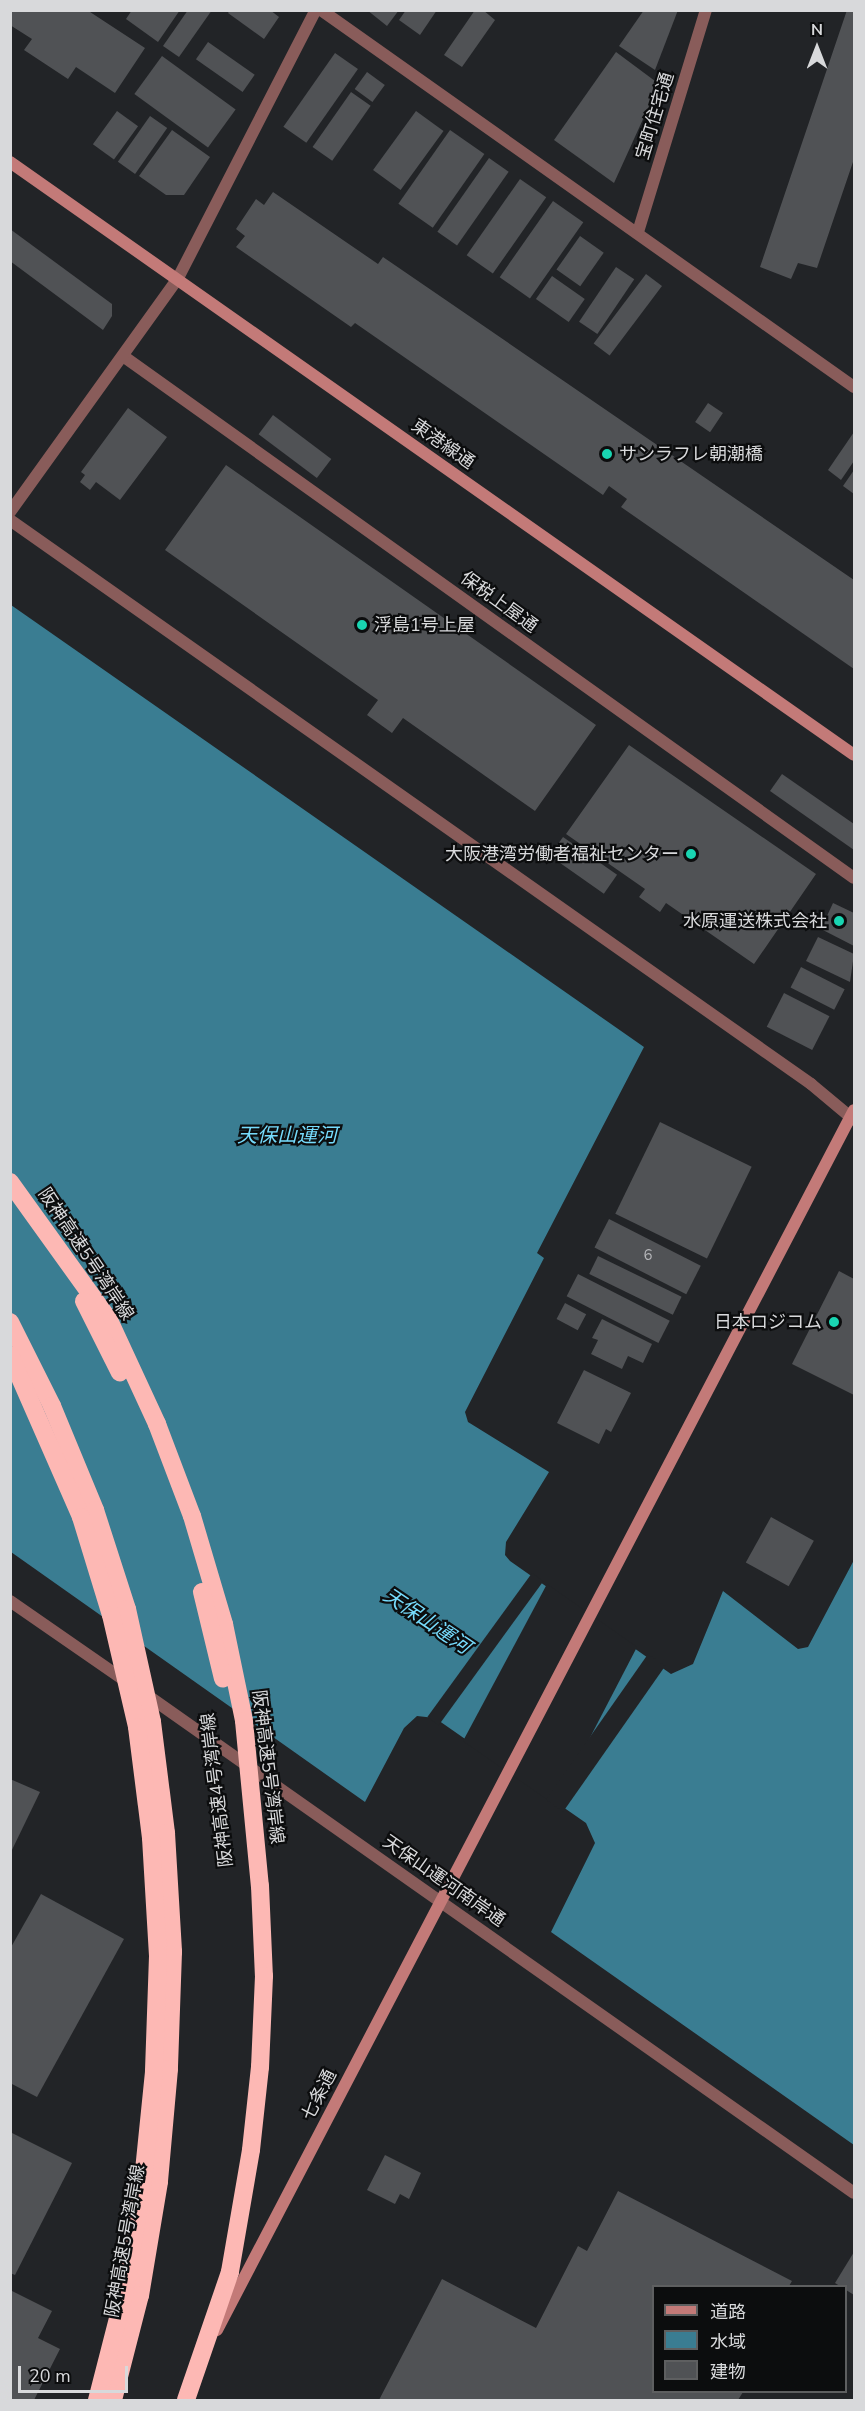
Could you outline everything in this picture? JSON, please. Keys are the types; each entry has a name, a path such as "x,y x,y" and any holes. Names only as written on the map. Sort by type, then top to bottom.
{"highway":[{"name":"阪神高速5号湾岸線","path":"10,1180 109,1320 157,1424 192,1516 221,1613 244,1720 260,1886 264,1976 260,2067 251,2150 230,2272 183,2400"},
{"name":"阪神高速5号湾岸線","path":"10,1322 52,1406 95,1510 127,1609 152,1722 166,1833 173,1952 169,2069 159,2182 140,2295 112,2400"},
{"path":"10,1355 81,1517 111,1615 137,1727 151,1838 158,1956 154,2072 143,2180 125,2291 97,2400"}],"street":[{"path":"10,512 177,280 316,10"},
{"path":"321,10 854,385"},
{"name":"宝町住宅通","path":"638,232 706,10"},
{"name":"東港線通","path":"10,162 855,755"},
{"name":"保税上屋通","path":"123,356 855,878"},
{"path":"10,520 853,1116"},
{"name":"七条通","path":"183,2400 440,1900 853,1116"},
{"name":"天保山運河南岸通","path":"10,1601 440,1900 855,2193"}],"water":[{"name":"天保山運河","path":"11,605 644,1047 537,1253 544,1258 465,1412 468,1422 549,1472 506,1542 505,1555 510,1561 671,1674 693,1664 723,1591 798,1649 808,1647 854,1560 854,2145 551,1932 595,1843 586,1823 435,1718 417,1716 404,1728 365,1802 11,1552"}],"pier":[{"path":"532,1573 543,1581 439,1725 427,1717"},
{"path":"547,1584 637,1647 555,1805 463,1741"},
{"path":"648,1654 665,1666 563,1812 546,1800"}],"building":[{"path":"10,10 87,10 145,48 115,93 76,67 68,79 24,50 32,39 10,25"},
{"path":"132,10 180,10 158,42 126,19"},
{"path":"188,10 212,10 179,57 163,46"},
{"path":"230,10 270,10 279,17 264,39 228,13"},
{"path":"367,10 399,10 387,26"},
{"path":"406,10 437,10 420,35 399,20"},
{"path":"475,10 483,10 495,20 462,67 444,55"},
{"path":"644,10 678,10 655,70 619,46"},
{"path":"847,10 854,10 854,159 817,268 798,263 791,279 760,267"},
{"path":"208,42 255,75 243,92 196,59"},
{"path":"616,52 659,84 614,183 554,140"},
{"path":"335,53 358,69 306,143 283,127"},
{"path":"162,56 236,109 208,148 134,94"},
{"path":"367,72 385,85 372,102 355,89"},
{"path":"351,92 371,106 332,161 313,147"},
{"path":"117,111 138,126 114,159 93,144"},
{"path":"416,111 444,131 401,190 373,170"},
{"path":"150,116 167,128 135,174 118,162"},
{"path":"172,130 210,157 184,195 166,195 139,176"},
{"path":"450,130 484,154 433,228 398,204"},
{"path":"489,158 509,172 457,245 437,232"},
{"path":"520,179 546,197 493,274 467,255"},
{"name":"サンラフレ朝潮橋","path":"273,192 378,264 383,257 854,580 854,669 621,507 627,499 609,486 603,495 355,323 351,327 236,247 245,236 236,229 256,199 264,205"},
{"path":"553,201 583,222 530,298 500,277"},
{"path":"10,229 112,304 112,316 103,330 10,261"},
{"path":"580,236 604,253 580,286 556,270"},
{"path":"616,267 634,279 597,334 579,322"},
{"path":"646,274 662,286 610,356 594,343"},
{"path":"552,276 585,299 569,322 536,299"},
{"path":"708,403 723,413 710,432 695,422"},
{"path":"128,408 167,437 120,500 96,482 90,490 80,482 85,475 81,472"},
{"path":"273,415 331,459 317,478 259,434"},
{"path":"854,432 854,461 841,480 828,470"},
{"name":"浮島1号上屋","path":"226,465 596,725 535,811 403,718 392,733 367,715 378,700 165,550"},
{"path":"854,470 854,494 843,486"},
{"name":"大阪港湾労働者福祉センター","path":"629,745 816,874 754,964 666,903 660,912 639,897 645,889 566,834"},
{"path":"782,774 854,824 854,850 770,791"},
{"path":"563,837 617,875 604,894 550,856"},
{"name":"水原運送株式会社","path":"833,903 854,913 854,946 821,929"},
{"path":"818,937 854,954 850,982 806,961"},
{"path":"801,967 845,989 834,1010 791,987"},
{"path":"784,993 829,1016 812,1050 767,1027"},
{"path":"660,1122 752,1167 707,1258 615,1214"},
{"path":"609,1219 701,1266 686,1294 594,1248"},
{"path":"598,1256 682,1297 673,1315 589,1274"},
{"name":"日本ロジコム","path":"839,1271 854,1279 854,1395 792,1364"},
{"path":"578,1274 670,1321 658,1343 567,1296"},
{"path":"565,1303 586,1314 578,1330 557,1319"},
{"path":"602,1319 652,1344 643,1363 628,1356 622,1369 591,1354 598,1340 592,1338"},
{"path":"584,1370 631,1393 611,1432 606,1429 599,1444 557,1423"},
{"path":"771,1517 814,1541 789,1586 746,1562"},
{"path":"10,1779 40,1792 10,1854"},
{"path":"41,1894 124,1939 37,2097 10,2083 10,1949"},
{"path":"10,2132 72,2163 15,2275 10,2273"},
{"path":"385,2155 421,2173 409,2199 400,2194 395,2204 367,2190"},
{"path":"618,2191 792,2281 790,2285 652,2285 652,2393 742,2393 738,2400 379,2400 442,2279 536,2328 578,2246 587,2251"},
{"path":"854,2252 854,2295 847,2291 847,2285 835,2283"},
{"path":"10,2290 52,2311 38,2338 60,2349 34,2400 10,2400"}],"place":[{"name":"サンラフレ朝潮橋","path":"607,454"},
{"name":"浮島1号上屋","path":"362,625"},
{"name":"大阪港湾労働者福祉センター","path":"691,854"},
{"name":"水原運送株式会社","path":"839,921"},
{"name":"日本ロジコム","path":"834,1322"}]}
